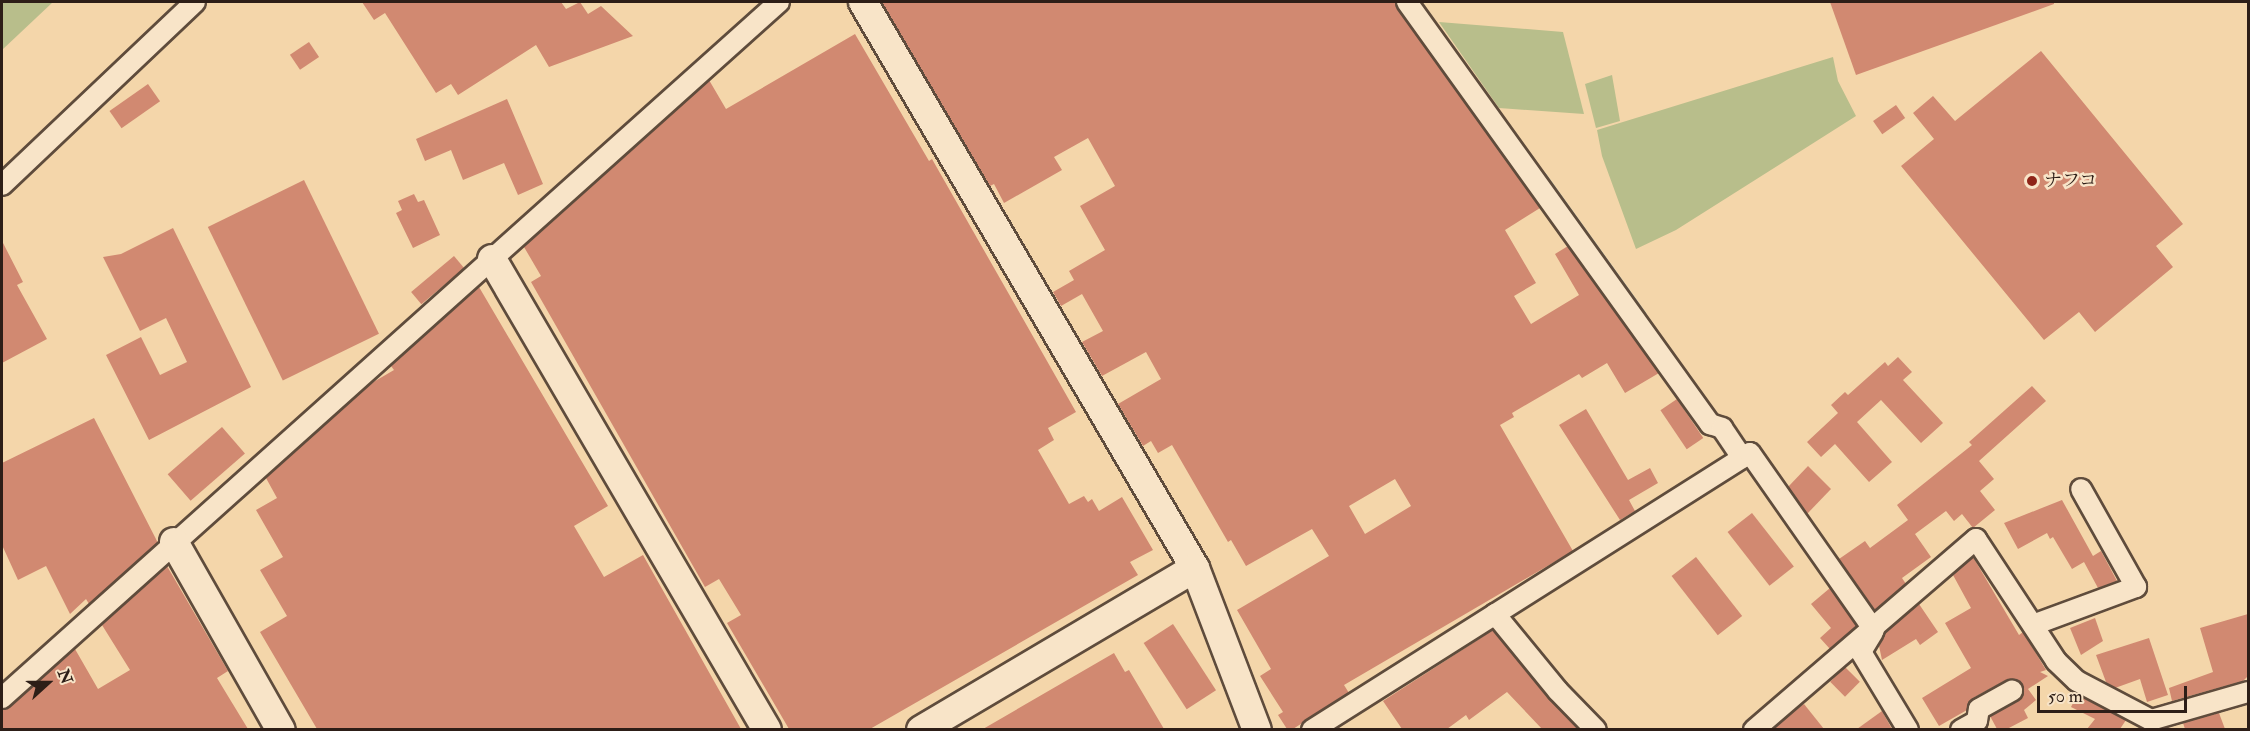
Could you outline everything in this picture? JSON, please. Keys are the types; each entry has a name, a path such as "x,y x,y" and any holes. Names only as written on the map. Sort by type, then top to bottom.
{"street":[{"path":"2,185 195,2"},
{"path":"2,698 779,2"},
{"path":"863,2 1195,568 1257,729"},
{"path":"1407,2 1710,424 1722,428 1742,458"},
{"path":"492,259 767,729"},
{"path":"1312,729 1498,618 1750,453 1874,630"},
{"path":"2032,625 2136,587 2081,489"},
{"path":"1754,729 1840,653 1874,630 1925,580 1976,538 2056,661 2077,681 2150,725 2248,692"},
{"path":"174,542 281,729"},
{"path":"921,729 1195,568"},
{"path":"1498,618 1558,691 1596,729"},
{"path":"1874,630 1861,652 1908,729"},
{"path":"1961,729 1977,721 1979,709 2012,691"}],"green space":[{"path":"2,2 53,2 2,50"},
{"path":"1439,22 1563,32 1584,114 1499,108"},
{"path":"1833,57 1838,81 1856,116 1676,230 1636,249 1602,156 1597,130"},
{"path":"1612,75 1620,121 1596,128 1585,84"}],"building":[{"path":"362,2 561,2 566,9 580,2 588,14 601,6 633,36 549,67 536,45 458,95 451,84 436,93 385,13 374,20"},
{"path":"882,2 1395,2 1540,208 1505,230 1536,283 1514,296 1531,324 1579,295 1555,254 1568,246 1659,373 1625,393 1607,363 1582,378 1579,374 1512,413 1514,417 1500,425 1573,551 1344,685 1349,693 1293,729 1287,729 1278,715 1283,712 1260,676 1271,669 1237,610 1329,556 1312,529 1246,566 1231,540 1228,542 1172,445 1158,453 1151,441 1143,446 1118,404 1161,379 1146,352 1102,376 1082,342 1103,331 1082,294 1061,306 1053,292 1074,280 1069,271 1105,250 1080,206 1115,186 1088,138 1054,157 1062,170 1004,203 994,184 990,186","holes":["1395,479 1411,506 1365,534 1349,506"]},
{"path":"1830,2 2054,2 2054,4 1856,75"},
{"path":"855,34 929,161 932,159 1076,412 1048,428 1054,440 1038,450 1069,504 1084,496 1088,502 1092,499 1099,511 1122,497 1153,550 1130,562 1138,575 870,729 789,729 727,623 741,615 719,579 705,587 531,282 541,276 524,247 709,80 726,109"},
{"path":"309,42 319,57 300,70 290,55"},
{"path":"2041,51 2183,224 2156,246 2173,267 2095,332 2079,312 2044,340 1901,166 1934,139 1913,113 1933,96 1955,121"},
{"path":"148,84 160,101 122,128 109,111"},
{"path":"507,99 543,184 518,195 504,163 463,180 451,150 425,161 416,139"},
{"path":"1896,105 1905,118 1882,134 1873,121"},
{"path":"304,180 379,334 283,381 208,227"},
{"path":"414,194 418,202 424,200 440,235 413,248 396,213 402,210 398,201"},
{"path":"173,228 251,387 149,440 106,355 141,337 160,375 187,362 166,318 140,331 103,257 121,254"},
{"path":"2,241 23,282 17,285 47,339 2,363"},
{"path":"454,256 464,268 421,304 411,292"},
{"path":"479,287 608,506 574,526 604,577 643,555 741,729 317,729 260,632 287,616 260,570 283,557 256,510 277,498 266,478 370,384 394,370 391,366"},
{"path":"1898,357 1912,372 1903,380 1943,423 1921,443 1881,400 1857,422 1892,462 1869,482 1835,444 1821,457 1807,442 1838,413 1831,405 1845,392 1848,395 1885,362 1888,366"},
{"path":"2032,386 2046,401 1979,461 1994,479 1980,491 1995,510 1973,528 1962,514 1954,521 1946,511 1915,534 1931,557 1902,578 1906,584 1875,610 1839,559 1865,541 1870,548 1908,520 1897,505 1972,445 1969,442"},
{"path":"1677,399 1703,438 1687,449 1660,410"},
{"path":"1586,409 1628,480 1650,468 1658,483 1629,500 1635,511 1620,520 1559,425"},
{"path":"94,418 158,543 89,604 86,599 70,614 46,566 18,580 2,545 2,463"},
{"path":"222,427 245,453 191,501 168,474"},
{"path":"1808,466 1831,489 1807,514 1788,487"},
{"path":"2062,500 2093,556 2101,551 2117,581 2098,588 2084,562 2072,569 2053,537 2050,539 2047,533 2018,549 2004,523"},
{"path":"1752,513 1794,567 1769,586 1728,532"},
{"path":"1696,557 1742,616 1718,635 1672,576"},
{"path":"1973,557 2019,635 2023,632 2046,670 2040,672 2048,676 2028,689 2036,700 2024,710 2028,718 2007,729 1997,729 1990,716 2022,698 2023,686 2018,681 2006,680 1973,698 1967,710 1939,726 1922,698 1971,668 1945,623 1971,608 1953,575"},
{"path":"167,566 228,671 217,678 248,729 2,729 2,710 10,707 75,649 98,689 130,670 102,625"},
{"path":"1830,588 1857,626 1830,649 1820,638 1831,628 1811,604"},
{"path":"1919,604 1938,632 1920,645 1916,639 1882,660 1879,646 1885,633"},
{"path":"2248,614 2248,676 2243,681 2172,701 2169,688 2213,672 2200,628"},
{"path":"2095,618 2103,641 2081,655 2070,628"},
{"path":"1173,624 1216,690 1187,709 1144,643"},
{"path":"1493,630 1579,729 1542,729 1507,692 1469,720 1466,715 1447,729 1402,729 1383,701"},
{"path":"2149,638 2168,695 2147,702 2140,679 2115,688 2106,682 2096,655"},
{"path":"1114,653 1125,672 1129,670 1164,729 983,729"},
{"path":"1845,667 1860,682 1845,697 1830,682"},
{"path":"2077,695 2126,720 2120,729 2087,729 2095,719 2071,707"},
{"path":"1804,704 1824,729 1773,729 1794,711"},
{"path":"1882,711 1892,729 1857,729"},
{"path":"2219,713 2225,729 2185,729 2183,723"}],"waterway":[{"path":"1544,176 1643,314"}],"place":[{"name":"ナフコ","path":"2032,181"}]}
